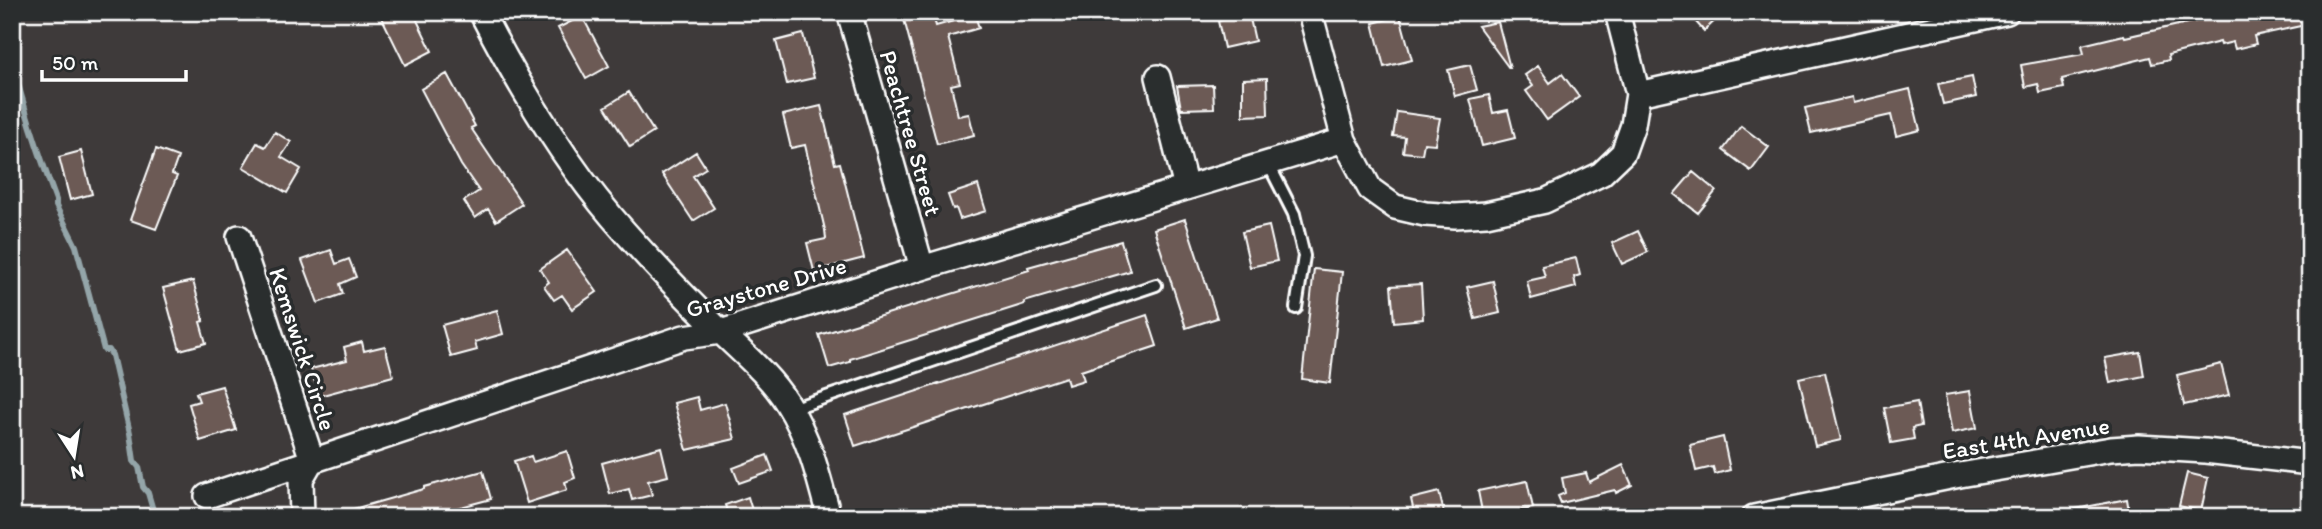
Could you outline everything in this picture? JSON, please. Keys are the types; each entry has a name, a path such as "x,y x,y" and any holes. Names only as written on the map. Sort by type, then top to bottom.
{"street":[{"path":"481,12 507,62 566,157 588,187 643,252 763,372 791,409 812,456 829,517"},
{"name":"Peachtree Street","path":"849,12 922,268"},
{"path":"1310,12 1344,140 1370,189 1395,207 1425,214 1455,216 1486,214 1545,201 1601,174 1623,153 1633,125 1639,94 1617,12"},
{"path":"1639,94 2007,12"},
{"path":"1158,77 1186,188"},
{"name":"Graystone Drive","path":"207,496 684,337 721,332 1344,140"},
{"name":"Kemswick Circle","path":"239,237 312,460 302,479 302,517"},
{"name":"East 4th Avenue","path":"1754,517 1960,475 2111,449 2139,447 2205,451 2310,463"}],"lane":[{"path":"1268,163 1294,214 1304,256 1296,308"},
{"path":"791,409 1156,285"}],"building":[{"path":"379,12 413,12 432,51 405,65"},
{"path":"902,12 932,12 936,26 975,15 979,28 948,37 960,83 951,85 958,116 969,114 974,135 937,144"},
{"path":"1687,12 1724,12 1704,31"},
{"path":"2236,12 2310,12 2310,24 2254,36 2256,44 2235,49 2233,42 2221,45 2220,42 2168,55 2169,60 2152,64 2150,57 2062,79 2064,88 2040,93 2038,84 2025,87 2021,65 2084,54 2082,45"},
{"path":"1249,14 1255,41 1224,48 1218,21"},
{"path":"582,16 609,66 586,79 558,28"},
{"path":"1400,16 1412,60 1384,67 1373,23"},
{"path":"1498,22 1510,68 1478,26"},
{"path":"803,34 814,78 787,84 776,41"},
{"path":"1470,65 1477,90 1455,96 1448,70"},
{"path":"1538,66 1550,83 1562,74 1579,97 1547,120 1526,91 1533,86 1525,75"},
{"path":"447,74 475,126 471,128 522,204 496,221 488,209 475,218 464,201 479,191 461,165 421,89"},
{"path":"1972,77 1976,97 1943,104 1938,84"},
{"path":"1267,78 1268,115 1243,116 1243,79"},
{"path":"1213,85 1214,108 1181,109 1177,86"},
{"path":"1910,89 1920,130 1896,136 1891,115 1811,133 1805,108 1852,97 1853,103"},
{"path":"629,92 654,132 630,147 605,107"},
{"path":"1489,95 1493,113 1508,110 1515,138 1482,146 1470,99"},
{"path":"821,106 835,164 840,163 864,258 814,271 807,243 826,239 825,230 805,145 791,148 783,115"},
{"path":"1397,112 1440,118 1435,144 1424,143 1422,154 1403,152 1405,137 1393,136"},
{"path":"1741,126 1769,147 1751,171 1723,150"},
{"path":"275,132 291,142 281,157 301,169 287,193 243,167 257,143 265,147"},
{"path":"156,149 178,157 172,174 177,176 156,229 130,220"},
{"path":"81,151 92,194 70,200 59,157"},
{"path":"696,152 706,168 693,176 714,208 693,221 662,174"},
{"path":"1693,172 1716,191 1698,213 1674,194"},
{"path":"978,185 986,211 960,219 948,195"},
{"path":"1185,219 1217,318 1186,328 1154,229"},
{"path":"1269,226 1277,261 1250,267 1242,232"},
{"path":"1638,231 1648,252 1622,264 1612,243"},
{"path":"1121,241 1130,271 1024,302 1025,304 829,368 819,335 1029,270 1028,267"},
{"path":"331,250 336,264 349,259 356,277 340,284 343,294 318,303 302,260"},
{"path":"567,250 597,292 572,309 562,295 554,300 544,286 549,282 540,269"},
{"path":"1576,258 1580,275 1574,277 1576,287 1531,299 1527,281 1545,277 1542,266"},
{"path":"1314,269 1342,272 1330,383 1302,379"},
{"path":"193,281 204,321 200,322 206,343 180,350 163,288"},
{"path":"1493,281 1500,313 1475,319 1467,287"},
{"path":"1421,284 1423,319 1394,322 1391,286"},
{"path":"497,310 503,334 475,342 477,350 451,357 442,325"},
{"path":"1147,315 1157,346 1081,371 1084,380 1068,385 1066,377 855,446 845,415"},
{"path":"362,342 364,351 385,346 393,376 319,396 311,369 347,360 344,347"},
{"path":"2140,352 2144,376 2110,383 2105,358"},
{"path":"2221,364 2229,395 2184,405 2177,375"},
{"path":"1825,372 1841,440 1815,446 1799,378"},
{"path":"222,386 236,430 200,441 189,404 199,401 196,393"},
{"path":"1970,391 1977,428 1952,433 1945,395"},
{"path":"697,397 700,410 725,403 735,439 687,450 674,403"},
{"path":"1917,402 1921,426 1912,428 1914,439 1891,443 1884,408"},
{"path":"1723,437 1730,470 1715,474 1713,467 1696,471 1690,445"},
{"path":"661,447 668,476 648,481 652,495 632,500 629,489 610,494 602,463"},
{"path":"567,451 575,478 565,482 567,490 527,503 514,461 531,456 533,462"},
{"path":"767,455 773,471 739,483 733,468"},
{"path":"1623,465 1632,485 1616,493 1615,490 1561,503 1558,496 1565,493 1562,478 1586,473 1589,482"},
{"path":"483,471 491,499 423,517 344,517 343,512"},
{"path":"2187,473 2208,478 2201,511 2179,506"},
{"path":"1527,481 1533,508 1483,517 1478,491"},
{"path":"1439,492 1445,517 1415,517 1411,499"},
{"path":"748,497 754,517 729,517 725,505"},
{"path":"2127,499 2130,517 2076,517 2075,509"}],"waterway":[{"path":"12,61 56,206 76,246 104,350 109,350 112,355 134,461 139,467 143,487 148,493 155,517"}]}
